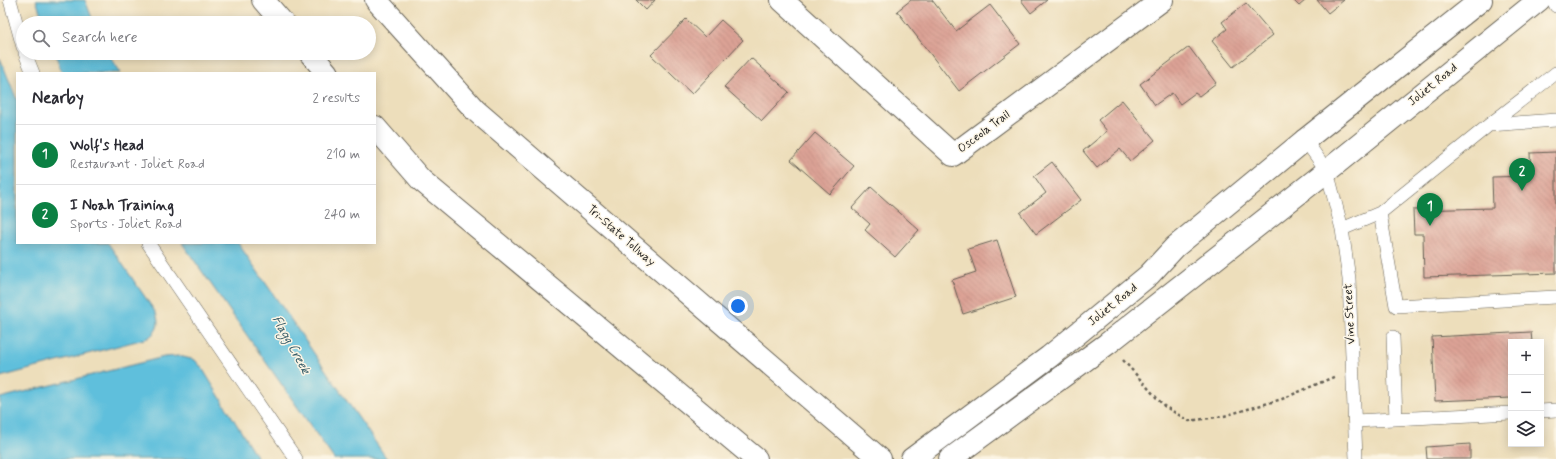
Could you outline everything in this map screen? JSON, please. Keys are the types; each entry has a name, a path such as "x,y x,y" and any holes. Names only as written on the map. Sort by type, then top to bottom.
{"main road":[{"path":"263,0 277,16"},
{"name":"Tri-State Tollway","path":"376,0 476,110 880,459"},
{"name":"Osceola Trail","path":"782,0 953,155 1162,0"},
{"name":"Joliet Road","path":"912,459 1050,356 1149,275 1175,247 1304,140 1481,0"},
{"name":"Joliet Road","path":"950,459 1107,344 1327,171 1539,0"},
{"path":"316,60 326,72"},
{"path":"376,129 421,180 756,459"},
{"path":"891,459 1044,347 1171,243 1175,247"}],"lane":[{"path":"10,0 16,22"},
{"path":"1552,0 1556,6"},
{"path":"28,60 34,72"},
{"path":"1342,229 1380,213 1556,73"},
{"path":"1489,125 1556,120"},
{"path":"1304,140 1327,171"},
{"name":"Vine Street","path":"1327,171 1342,229 1348,279 1356,459"},
{"path":"1380,213 1396,306 1556,298"},
{"path":"149,244 296,459"},
{"path":"1393,337 1396,418"},
{"path":"1544,411 1556,410"},
{"path":"1355,421 1508,412"}],"path":[{"path":"1107,344 1164,406 1189,421 1224,416 1282,399 1353,369"}],"water":[{"path":"36,0 85,0 91,16 42,16"},
{"path":"0,58 16,98 16,244 109,244 156,313 158,324 154,333 148,338 0,377"},
{"path":"57,60 113,60 120,72 62,72"},
{"name":"Flagg Creek","path":"183,244 239,244 387,459 334,459"},
{"path":"179,356 195,360 202,368 258,459 0,459 0,398 164,357"}],"building":[{"path":"636,0 655,0 646,10"},
{"path":"911,0 932,0 956,31 990,5 1020,44 959,91 897,11"},
{"path":"1021,0 1047,0 1031,13"},
{"path":"1293,0 1306,0 1299,6"},
{"path":"1317,0 1344,0 1328,13"},
{"path":"1246,3 1273,35 1233,67 1212,41 1227,29 1222,22"},
{"path":"686,19 705,37 721,20 743,40 692,94 651,55"},
{"path":"1189,47 1216,83 1199,96 1195,93 1180,104 1172,93 1155,105 1140,84"},
{"path":"751,58 789,92 762,121 724,87"},
{"path":"1122,100 1155,140 1130,161 1120,149 1097,168 1083,151 1107,131 1098,120"},
{"path":"815,133 854,166 830,194 791,160"},
{"path":"1556,152 1556,273 1424,277 1423,234 1414,234 1413,210 1493,208 1492,177 1531,176 1530,153"},
{"path":"1052,162 1081,200 1036,234 1020,213 1046,193 1034,176"},
{"path":"871,187 919,230 895,257 865,230 870,224 852,208"},
{"path":"997,240 1016,297 963,314 952,280 976,272 968,249"},
{"path":"1531,332 1532,339 1508,339 1508,398 1435,401 1432,337"},
{"path":"1470,444 1470,459 1427,459 1426,447"}],"place":[{"name":"I Noah Training","path":"1522,191"},
{"name":"Wolf's Head","path":"1430,226"}]}
